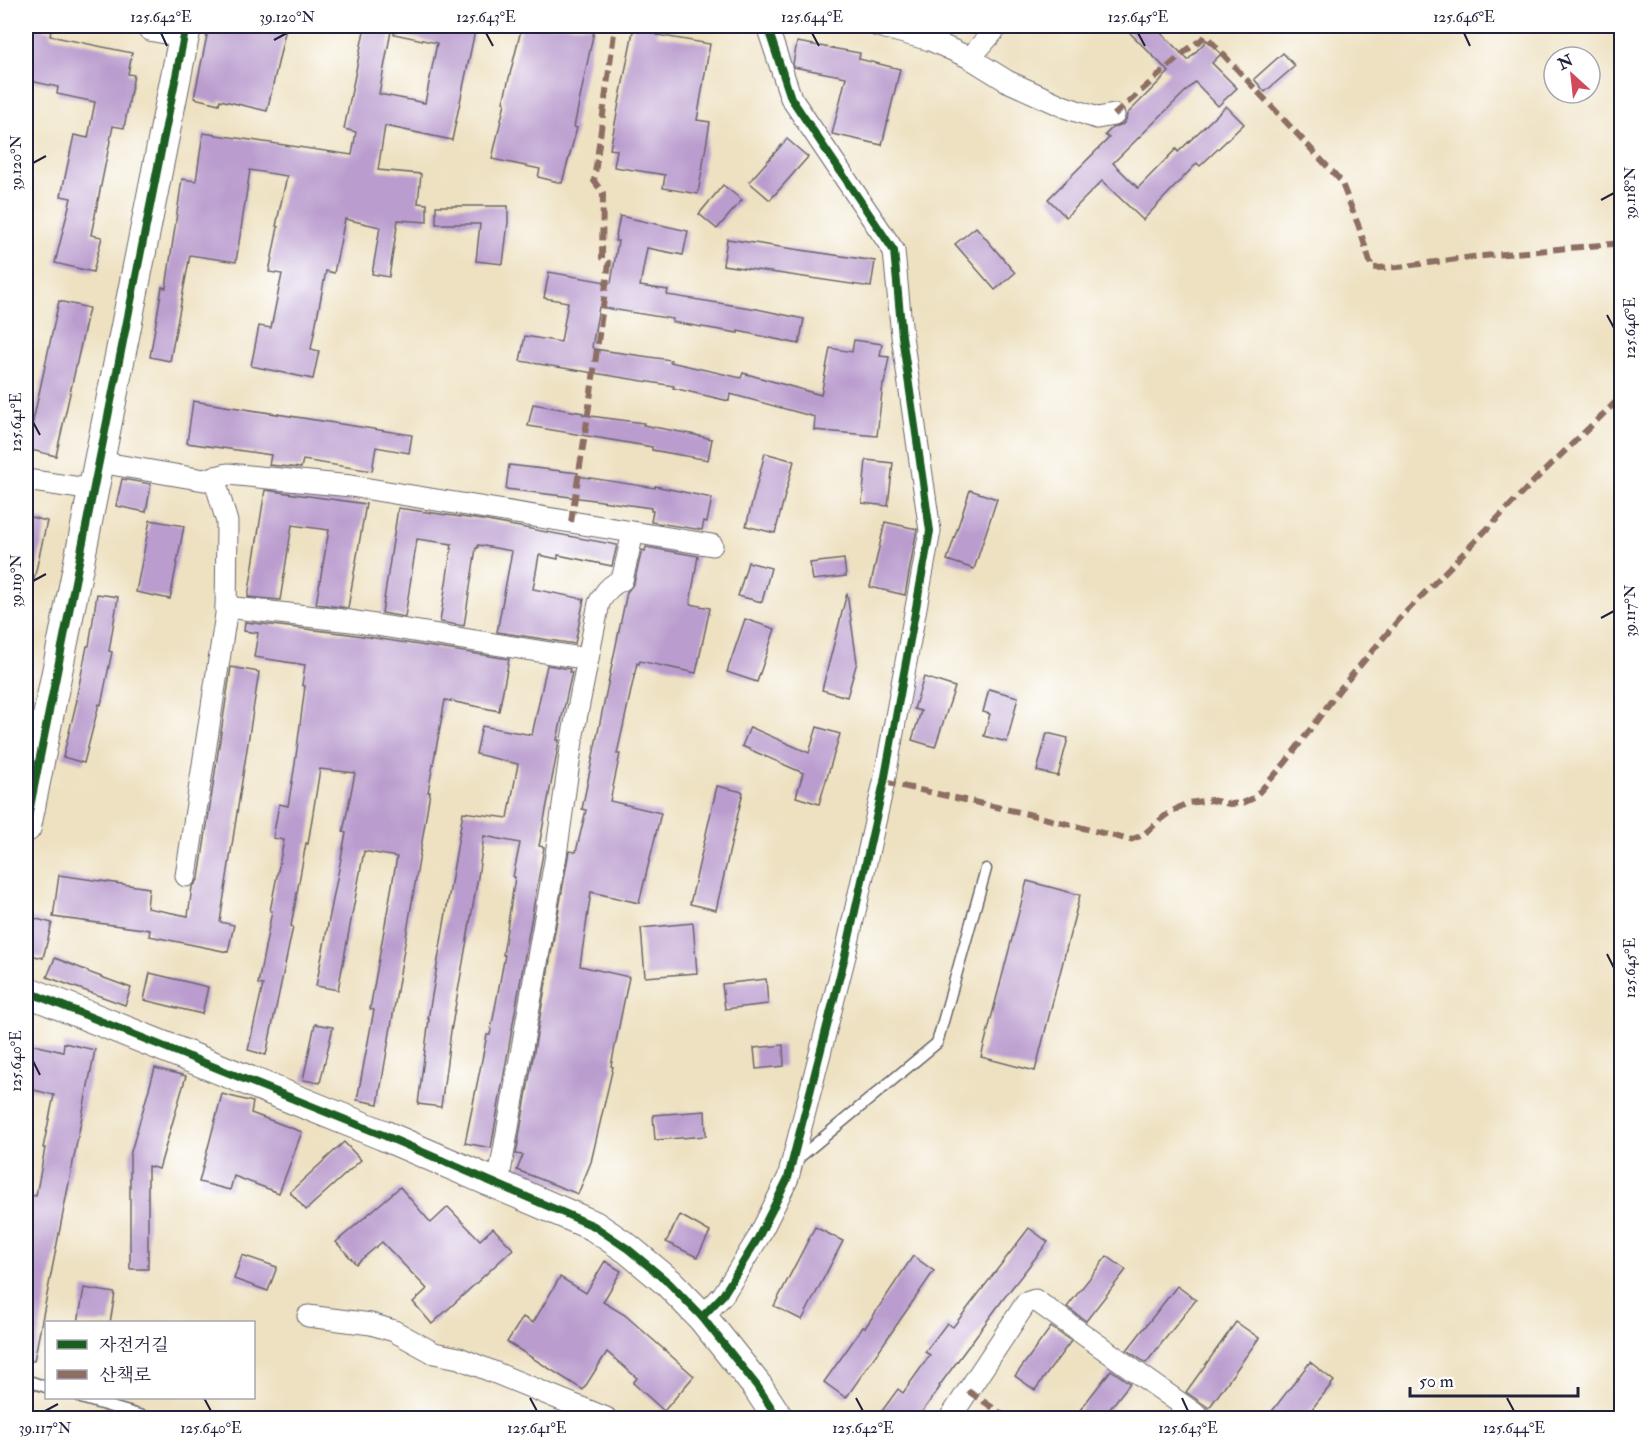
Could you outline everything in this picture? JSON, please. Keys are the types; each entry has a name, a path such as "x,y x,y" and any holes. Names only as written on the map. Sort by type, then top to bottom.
{"street":[{"path":"26,827 186,29 152,26"},
{"path":"702,1317 723,1295 758,1238 788,1178 845,956 884,782 930,531 902,336 894,251 791,98 767,26"},
{"path":"878,26 930,40 970,58 1007,81 1065,106 1097,118 1114,115"},
{"path":"970,58 998,26"},
{"path":"26,480 97,476 204,480 228,474 351,486 712,545"},
{"path":"186,876 226,607 227,522 214,477"},
{"path":"498,1184 556,855 573,734 599,603 612,584 622,579 633,533"},
{"path":"226,607 351,621 588,659"},
{"path":"26,990 383,1135 594,1226 628,1249 669,1283 702,1317 757,1386 778,1419"},
{"path":"950,1419 1026,1303 1035,1300 1201,1419"},
{"path":"308,1316 371,1324 394,1331 434,1353 459,1358 606,1419"}],"lane":[{"path":"792,1163 937,1043 987,869"},
{"path":"26,1380 45,1387"},
{"path":"84,1399 149,1419"}],"building":[{"path":"26,26 51,31 50,36 132,53 128,74 134,75 124,128 113,126 91,235 102,237 93,272 55,263 71,198 61,196 74,135 88,138 95,102 57,94 58,87 26,80"},
{"path":"209,26 286,28 267,111 220,100 219,104 194,98"},
{"path":"365,26 392,26 379,94 425,103 437,43 394,34 394,26 476,26 452,140 385,126 378,170 421,174 418,203 427,204 427,222 398,220 389,277 372,274 380,227 345,219 334,273 326,271 311,349 319,351 313,379 251,366 259,326 271,328 282,274 269,272 287,176 250,170 236,262 190,255 170,361 150,357 162,287 166,288 182,179 196,181 203,133 352,155 356,132 344,129"},
{"path":"522,26 595,26 574,127 577,128 562,183 538,177 540,169 492,159 505,103 503,102"},
{"path":"634,26 658,26 657,35 710,44 697,120 710,122 698,194 663,188 665,175 614,167 617,150 610,149"},
{"path":"1123,26 1154,26 1188,60 1207,40 1221,54 1212,63 1237,88 1218,106 1195,82 1113,163 1138,188 1176,149 1178,152 1226,106 1244,124 1200,166 1197,163 1143,220 1102,181 1066,217 1048,199 1109,138 1105,135 1112,128 1123,124 1127,114 1169,72"},
{"path":"797,42 860,53 859,59 900,69 882,145 832,134 846,77 794,67"},
{"path":"1283,53 1295,66 1265,92 1254,79"},
{"path":"787,139 808,157 770,200 749,182"},
{"path":"723,185 742,200 717,229 699,214"},
{"path":"436,206 508,206 503,264 476,261 480,224 436,224"},
{"path":"620,216 688,231 683,255 647,248 640,286 668,290 667,295 804,319 799,344 599,307 592,347 594,349 671,360 670,362 741,378 743,373 821,395 830,348 852,352 854,340 882,344 880,356 889,357 883,384 877,436 814,430 815,417 730,394 729,401 673,388 674,386 520,361 525,336 561,342 568,302 544,298 549,272 611,283"},
{"path":"976,227 1015,273 995,290 955,244"},
{"path":"727,239 875,261 871,287 723,265"},
{"path":"59,301 89,308 56,456 27,449"},
{"path":"193,401 412,435 409,453 376,447 372,471 303,460 301,468 269,465 271,455 187,443"},
{"path":"533,404 583,413 583,415 644,423 643,425 712,439 708,460 652,450 652,447 528,426"},
{"path":"765,453 794,461 775,533 746,526"},
{"path":"866,460 893,463 888,506 862,503"},
{"path":"509,465 578,473 577,476 655,488 655,486 712,498 707,522 704,521 702,530 651,522 653,511 651,508 506,489"},
{"path":"122,479 151,484 146,512 116,506"},
{"path":"265,490 366,504 348,608 316,604 329,530 292,525 280,600 248,597"},
{"path":"970,490 997,499 974,569 947,560"},
{"path":"398,508 482,520 617,545 612,566 558,555 558,559 539,555 533,589 584,599 575,644 497,632 512,551 478,545 464,626 440,622 452,544 417,539 405,617 382,613"},
{"path":"26,516 47,521 33,584 26,583"},
{"path":"150,520 184,526 170,599 136,592"},
{"path":"885,522 917,529 905,595 870,587"},
{"path":"646,547 698,556 690,604 710,608 696,673 640,661 639,664 637,663 617,754 620,754 610,801 661,813 639,903 591,892 580,966 629,977 611,1066 613,1067 591,1162 578,1194 517,1170 523,1155 516,1154 569,851 576,852 586,810 582,809 627,592 634,583 642,550 645,551"},
{"path":"844,559 846,576 813,580 810,563"},
{"path":"748,562 771,568 762,602 738,596"},
{"path":"847,593 857,662 847,697 822,690"},
{"path":"97,594 118,597 109,651 112,652 101,705 99,704 84,763 63,757 87,646 89,646"},
{"path":"745,619 775,629 757,682 727,672"},
{"path":"245,622 349,634 509,659 499,711 445,700 378,1104 357,1100 374,1010 370,1009 397,857 364,851 338,990 316,986 346,833 343,832 355,773 320,769 308,844 306,843 291,926 293,927 266,1055 248,1050 263,985 258,984 284,840 273,838 279,804 288,806 305,686 302,685 305,665 254,657 258,633 244,631"},
{"path":"547,665 570,669 569,672 572,672 557,740 559,740 557,753 539,846 544,847 491,1148 465,1143 487,1035 490,1035 505,955 503,955 515,877 513,877 520,843 484,836 451,1031 441,1107 418,1104 428,1019 463,812 508,818 518,764 476,754 482,726 532,735"},
{"path":"231,667 259,672 220,922 234,925 228,952 149,936 150,930 53,917 59,875 149,888 147,908 188,916 192,887 199,878"},
{"path":"924,677 955,687 935,747 912,740 921,711 914,709"},
{"path":"989,689 1018,697 1007,742 984,736 990,714 983,712"},
{"path":"750,727 809,753 817,727 840,734 819,804 796,797 803,773 742,746"},
{"path":"1047,733 1068,738 1058,776 1037,771"},
{"path":"717,786 743,792 716,910 690,904"},
{"path":"1027,881 1080,895 1035,1071 981,1057"},
{"path":"29,917 52,923 43,958 26,954 26,930"},
{"path":"693,923 697,973 645,977 641,928"},
{"path":"55,958 131,988 125,1005 47,977"},
{"path":"150,973 208,987 202,1014 144,1000"},
{"path":"766,979 768,1004 725,1009 722,984"},
{"path":"315,1024 333,1027 320,1083 303,1080"},
{"path":"26,1043 63,1052 64,1043 95,1050 34,1361 26,1360 26,1207 28,1195 36,1196 54,1095 26,1088"},
{"path":"783,1045 784,1066 756,1069 754,1048"},
{"path":"155,1068 186,1076 159,1169 148,1166 148,1269 130,1269 130,1155"},
{"path":"222,1094 253,1102 251,1113 302,1132 279,1193 234,1176 230,1190 199,1182"},
{"path":"705,1111 706,1136 655,1140 653,1115"},
{"path":"344,1142 361,1160 306,1210 290,1192"},
{"path":"400,1187 431,1223 448,1207 480,1240 493,1228 513,1249 432,1324 413,1302 427,1289 382,1242 356,1264 336,1242"},
{"path":"680,1215 710,1232 697,1257 666,1242"},
{"path":"815,1227 843,1241 802,1320 774,1306"},
{"path":"1029,1228 1048,1242 1004,1298 917,1419 876,1419 898,1389 903,1393 930,1355 925,1352 947,1323 953,1327"},
{"path":"242,1255 277,1267 268,1291 234,1279"},
{"path":"913,1256 934,1271 846,1398 824,1382 863,1327 865,1328"},
{"path":"1107,1256 1126,1270 1086,1321 1067,1307"},
{"path":"605,1261 621,1271 603,1302 625,1315 694,1376 664,1411 633,1383 637,1378 607,1352 583,1390 507,1342 523,1317 533,1323 560,1277 586,1293"},
{"path":"1177,1286 1196,1300 1146,1363 1127,1350"},
{"path":"84,1288 115,1293 110,1321 78,1321"},
{"path":"1236,1322 1259,1338 1209,1408 1186,1392"},
{"path":"1051,1327 1071,1341 1035,1390 1015,1376"},
{"path":"1310,1362 1334,1381 1304,1419 1266,1419"},
{"path":"1111,1370 1130,1383 1102,1419 1073,1419"}],"waterway":[{"path":"1622,791 1617,821 1622,852"}],"marked path":[{"path":"571,522 609,263 602,258 603,193 594,181 615,26"},
{"path":"1114,115 1206,36 1341,181 1372,268 1622,243"},
{"path":"884,782 1028,814 1130,840 1143,835 1166,815 1187,803 1211,800 1230,804 1243,803 1254,798 1286,762 1340,689 1402,616 1535,480 1622,396"},
{"path":"968,1391 1008,1418"}],"cycle path":[{"path":"26,827 186,26"},
{"path":"702,1317 723,1295 758,1238 788,1178 845,956 884,782 930,531 902,336 894,251 791,98 767,26"},
{"path":"26,991 383,1135 594,1226 628,1249 669,1283 702,1317 757,1386 778,1418"}]}
